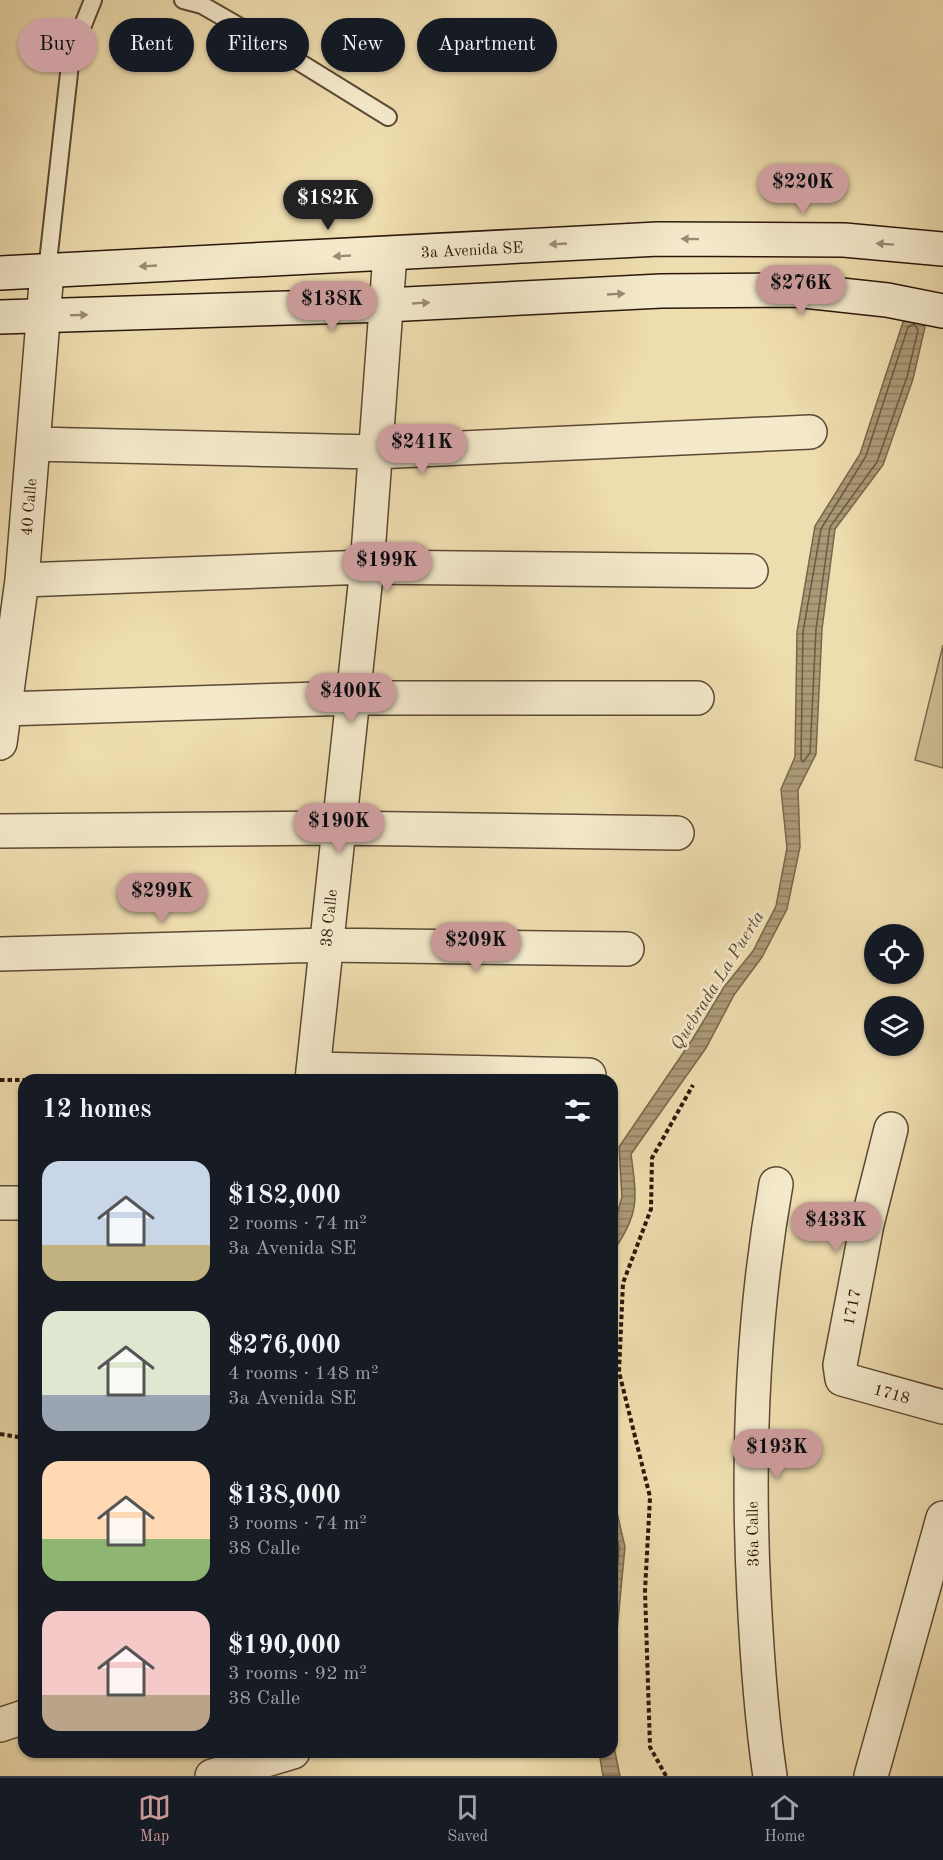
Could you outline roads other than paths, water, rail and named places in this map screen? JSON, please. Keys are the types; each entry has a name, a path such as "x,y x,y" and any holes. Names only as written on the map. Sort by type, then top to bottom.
{"street":[{"name":"3a Avenida SE","path":"0,273 658,238 844,240 943,249"},
{"name":"38 Calle","path":"313,1074 351,698 367,567 390,254"},
{"name":"40 Calle","path":"0,742 21,580 47,271"},
{"path":"0,317 386,305 661,291 795,290 887,300 943,311"},
{"path":"34,444 375,452 810,432"},
{"path":"21,580 367,567 751,571"},
{"path":"4,709 351,698 697,698"},
{"path":"0,831 338,828 677,833"},
{"path":"0,954 326,945 627,949"},
{"name":"1717","path":"842,1379 840,1365 865,1235 891,1129"},
{"name":"36a Calle","path":"770,1776 760,1712 752,1553 752,1394 768,1232 776,1184"},
{"path":"0,1203 18,1203"},
{"name":"1718","path":"842,1379 943,1407"},
{"path":"870,1776 943,1518"},
{"path":"0,1725 18,1719"},
{"path":"212,1776 280,1759"}],"lane":[{"path":"47,271 71,55 93,0"},
{"path":"183,0 202,5 388,117"}],"water":[{"path":"917,317 925,327 913,379 883,465 835,529 822,629 816,754 798,790 800,847 787,909 762,957 734,995 706,1048 631,1154 634,1206 628,1227 618,1244 618,1211 622,1197 619,1147 692,1040 724,987 753,951 776,906 787,848 781,789 795,757 797,632 815,526 860,454 903,322"},
{"path":"618,1517 625,1547 618,1620"},
{"path":"600,1758 616,1758 620,1776 603,1776"}],"water label":[{"name":"Quebrada La Puerta","path":"717,980"}]}
